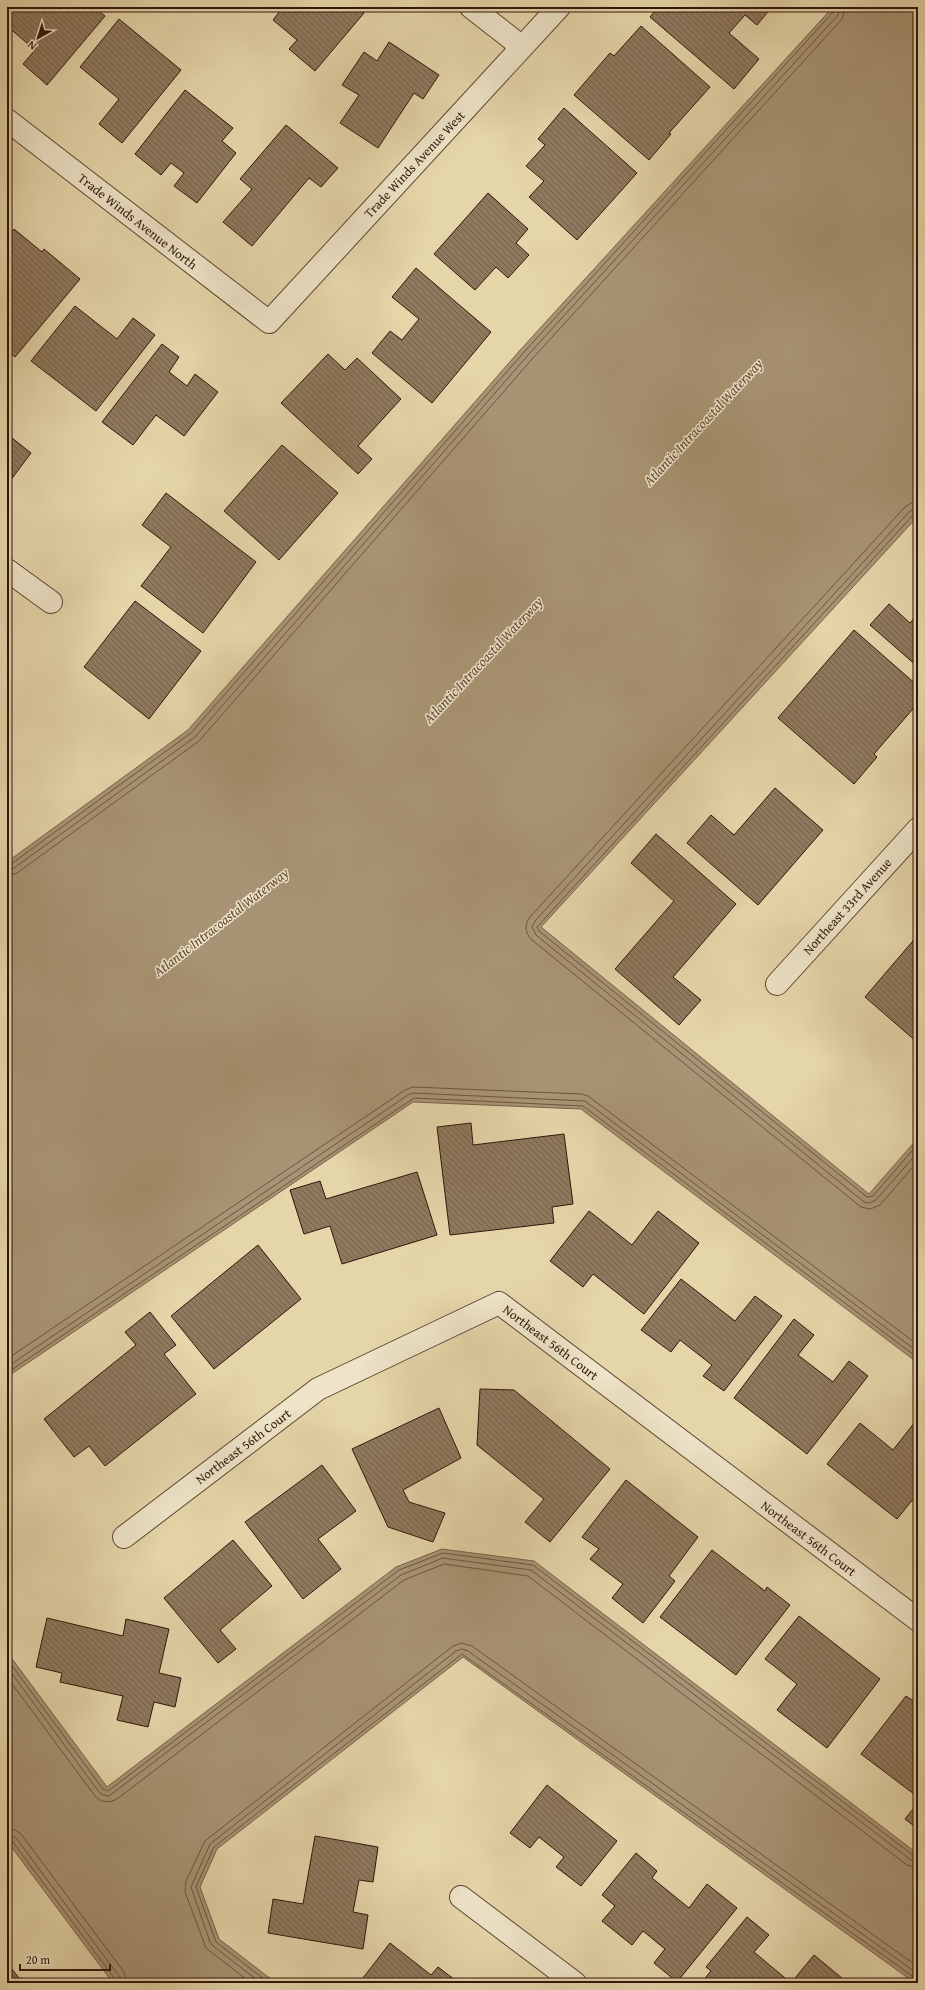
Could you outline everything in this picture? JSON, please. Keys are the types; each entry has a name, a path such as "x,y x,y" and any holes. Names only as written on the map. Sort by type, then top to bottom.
{"street":[{"path":"471,7 522,48"},
{"name":"Trade Winds Avenue West","path":"269,322 559,7"},
{"name":"Trade Winds Avenue North","path":"7,120 269,322"},
{"path":"7,570 51,602"},
{"name":"Northeast 33rd Avenue","path":"777,984 918,828"},
{"name":"Northeast 56th Court","path":"124,1537 318,1390 499,1303 918,1620"},
{"path":"461,1897 575,1983"}],"water":[{"name":"Atlantic Intracoastal Waterway","path":"833,7 918,7 918,516 541,927 869,1194 918,1138 918,1363 581,1109 413,1102 7,1377 7,862 188,730 522,348"},
{"path":"442,1549 534,1561 918,1854 918,1983 915,1983 463,1657 217,1849 200,1887 219,1939 276,1983 113,1983 7,1841 7,1652 107,1787 396,1567"}],"building":[{"path":"7,7 67,7 69,9 71,7 94,7 105,16 47,85 23,64 35,50 7,26"},
{"path":"283,7 357,7 364,13 315,71 289,49 297,40 273,20"},
{"path":"658,7 772,7 757,25 745,15 729,33 759,59 734,89 650,17"},
{"path":"119,19 181,70 122,143 99,124 119,99 80,67"},
{"path":"641,26 710,87 669,133 671,134 649,160 574,95 610,53 614,56"},
{"path":"389,42 439,75 423,99 414,93 378,148 340,123 359,95 342,85 364,52 377,61"},
{"path":"185,90 233,128 222,141 236,153 197,203 174,186 184,173 171,163 161,175 135,154"},
{"path":"564,108 637,173 577,240 529,197 544,181 526,166 545,145 538,139"},
{"path":"286,125 338,168 321,187 309,178 252,246 223,222 252,189 240,179"},
{"path":"488,193 528,229 516,243 529,255 508,278 496,267 475,290 434,254"},
{"path":"14,229 42,252 44,249 80,279 15,357 7,350 7,238"},
{"path":"416,268 491,332 432,403 372,353 390,331 402,340 419,319 392,297"},
{"path":"75,306 117,339 133,318 155,335 96,411 31,361"},
{"path":"162,344 179,357 169,372 187,386 195,374 218,392 184,436 156,415 133,445 102,422"},
{"path":"328,354 345,370 357,358 401,399 358,446 372,459 358,474 281,403"},
{"path":"7,434 31,453 7,485"},
{"path":"282,445 338,493 279,560 224,511"},
{"path":"166,493 256,562 203,633 141,586 171,547 142,525"},
{"path":"135,601 201,651 149,719 84,667"},
{"path":"889,604 910,623 918,614 918,667 870,625"},
{"path":"854,630 918,686 918,703 874,754 877,757 854,784 778,718"},
{"path":"775,788 823,830 758,905 687,843 711,815 734,835"},
{"path":"656,834 736,904 673,977 701,1000 679,1025 615,969 674,901 631,863"},
{"path":"918,935 918,1043 865,997"},
{"path":"471,1123 473,1145 564,1134 573,1204 552,1207 554,1223 450,1235 437,1127"},
{"path":"417,1172 437,1235 342,1264 330,1226 304,1234 290,1190 320,1181 326,1199"},
{"path":"589,1211 632,1245 658,1211 699,1243 644,1314 593,1274 583,1287 550,1261"},
{"path":"258,1245 301,1299 214,1369 171,1316"},
{"path":"681,1279 735,1321 755,1296 782,1316 724,1391 703,1376 712,1365 680,1340 671,1352 641,1330"},
{"path":"150,1312 176,1345 164,1354 196,1394 105,1466 89,1446 74,1457 44,1419 136,1345 125,1332"},
{"path":"794,1319 814,1335 798,1355 833,1382 849,1361 868,1376 807,1454 734,1398"},
{"path":"480,1389 514,1390 610,1469 550,1542 525,1522 544,1499 477,1445"},
{"path":"439,1408 461,1458 403,1490 409,1502 445,1513 433,1542 388,1527 352,1449"},
{"path":"918,1418 918,1493 897,1519 827,1464 860,1423 893,1450"},
{"path":"322,1465 356,1511 318,1539 341,1569 303,1599 245,1522"},
{"path":"626,1480 698,1537 669,1576 675,1581 643,1623 612,1598 623,1584 590,1559 599,1549 582,1537"},
{"path":"233,1540 272,1586 220,1630 236,1649 218,1663 164,1598"},
{"path":"712,1550 765,1591 767,1587 790,1605 736,1675 660,1617"},
{"path":"799,1616 880,1679 827,1748 777,1710 797,1684 765,1659"},
{"path":"47,1618 123,1636 126,1619 169,1629 159,1673 181,1678 175,1707 154,1702 148,1727 117,1720 123,1696 60,1682 62,1673 36,1667"},
{"path":"906,1696 918,1704 918,1797 861,1754"},
{"path":"547,1785 617,1841 581,1886 556,1867 564,1857 539,1837 530,1848 510,1833"},
{"path":"918,1803 918,1829 905,1819"},
{"path":"315,1836 378,1847 373,1882 359,1880 353,1912 368,1915 363,1949 268,1933 273,1899 303,1904"},
{"path":"636,1853 657,1871 652,1878 689,1908 707,1884 737,1908 677,1982 654,1963 665,1949 643,1931 632,1945 602,1921 615,1906 602,1895"},
{"path":"747,1917 769,1935 754,1952 791,1983 701,1983 711,1971 706,1967"},
{"path":"390,1943 431,1975 438,1967 459,1983 359,1983"},
{"path":"814,1955 843,1979 839,1983 791,1983"},
{"path":"7,1963 23,1983 7,1983"}]}
